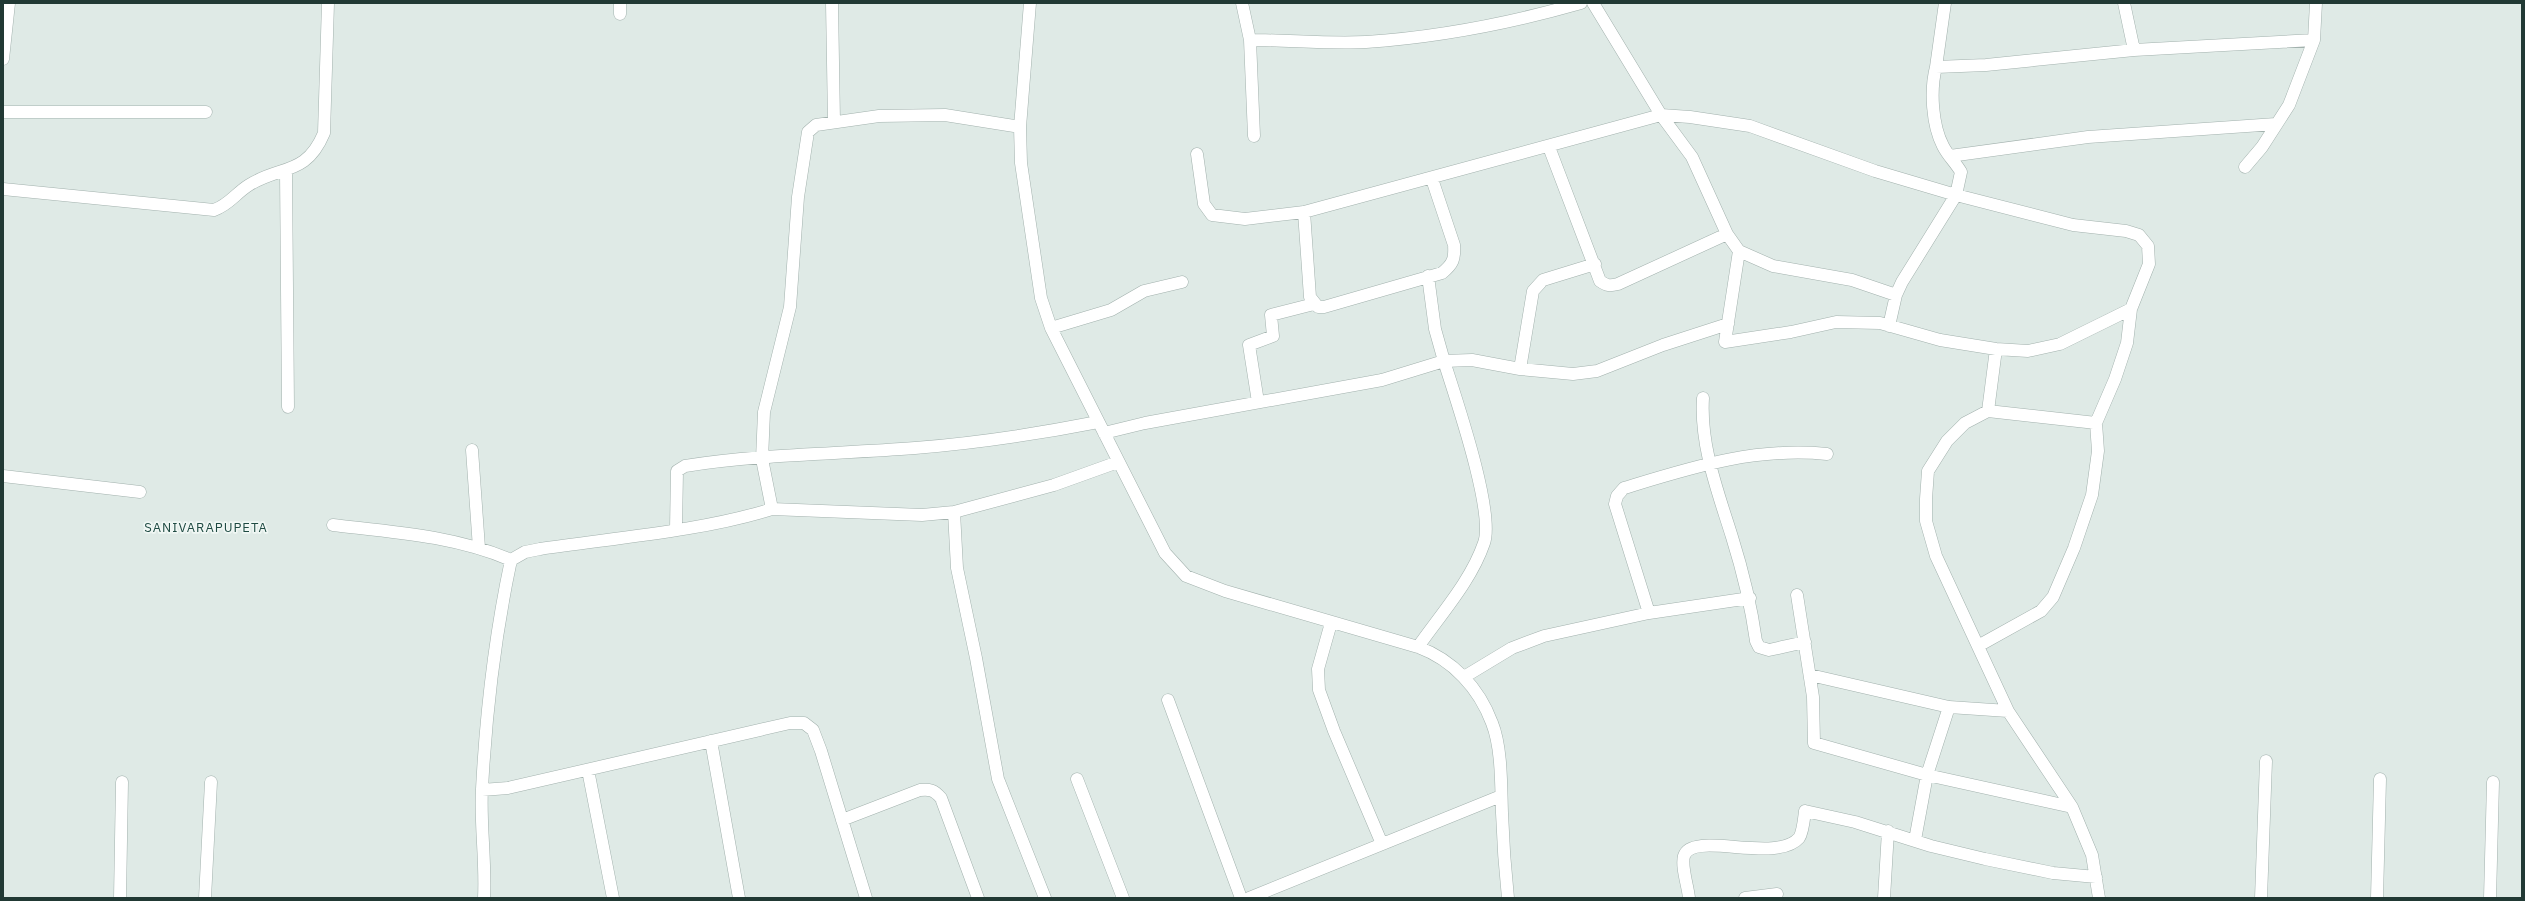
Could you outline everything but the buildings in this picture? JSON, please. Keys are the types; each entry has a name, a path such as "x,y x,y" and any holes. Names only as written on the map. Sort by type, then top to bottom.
{"street":[{"path":"3,59 9,3"},
{"path":"3,189 214,210 224,206 253,182 286,171 317,150 324,133 328,3"},
{"path":"832,3 834,122"},
{"path":"1030,3 1020,127 1021,163 1041,298 1051,328 1165,553 1186,576 1225,591 1418,647 1436,654 1464,676 1477,693 1492,724 1500,769 1508,898"},
{"path":"1242,3 1250,40 1254,86 1254,136"},
{"path":"1250,40 1364,42 1410,38 1492,26 1581,3"},
{"path":"1593,3 1661,115 1692,157 1727,234 1739,251 1773,266 1852,280 1896,295"},
{"path":"1889,326 1896,295 1932,231 1957,191 1961,172 1942,146 1931,88 1936,67 1944,3"},
{"path":"2124,3 2134,50"},
{"path":"2245,167 2289,105 2314,40 2316,3"},
{"path":"1936,67 1986,65 2134,50 2314,40"},
{"path":"3,112 206,112"},
{"path":"772,509 762,459 764,412 790,307 798,197 805,142 808,132 816,125 879,116 945,115 1020,127"},
{"path":"1197,154 1204,204 1212,215 1245,219 1304,212 1432,179 1661,115 1690,117 1750,126 1875,171 1957,191 2073,224 2126,231 2139,235 2148,246 2149,264 2131,309 2127,343 2115,379 2096,423 2098,451 2092,495 2074,548 2053,597 2041,611 1978,646"},
{"path":"1950,156 2088,137 2276,124"},
{"path":"1549,147 1595,264 1600,281 1610,286 1727,234"},
{"path":"286,171 288,407"},
{"path":"1304,212 1310,297 1314,304 1318,307 1324,307 1442,273 1451,265 1455,256 1454,245 1432,179"},
{"path":"1739,251 1725,342 1836,322 1880,323 1940,340 1996,349 2028,351 2060,344 2131,309"},
{"path":"1520,369 1533,290 1544,280 1595,264"},
{"path":"1418,647 1471,573 1485,541 1485,512 1468,438 1435,329 1428,276"},
{"path":"1051,328 1111,310 1144,291 1182,282"},
{"path":"1258,402 1249,345 1273,336 1271,315 1314,304"},
{"path":"1104,433 1145,423 1382,380 1444,360 1472,360 1520,369 1573,374 1597,370 1663,345 1728,324"},
{"path":"1988,411 1996,349"},
{"path":"1703,398 1702,417 1709,463 1750,598 1759,647 1769,650 1805,642"},
{"path":"2096,423 1988,411 1965,423 1947,441 1928,471 1926,522 1936,556 2008,711 2072,806 2092,855 2099,898"},
{"path":"676,529 677,471 685,466 711,462 762,459 782,455 835,453 979,442 1098,422"},
{"path":"472,450 479,548"},
{"path":"1649,613 1615,504 1617,496 1624,488 1709,463 1750,454 1799,451 1827,454"},
{"path":"511,560 525,552 540,549 676,529 749,516 772,509 922,515 954,512 1054,485 1118,462"},
{"path":"3,476 140,492"},
{"path":"954,512 957,568 976,658 998,779 1045,898"},
{"path":"333,525 450,540 479,548 511,560"},
{"path":"484,898 486,866 482,790 489,693 511,560"},
{"path":"1796,595 1813,697 1814,743 1927,775 2072,806"},
{"path":"1464,676 1512,648 1544,636 1649,613 1750,598"},
{"path":"1331,623 1318,668 1319,690 1334,731 1382,844"},
{"path":"1810,675 1949,707 2008,711"},
{"path":"1168,700 1241,898"},
{"path":"1915,840 1927,775 1949,707"},
{"path":"482,790 508,788 711,740 790,723 804,723 813,730 821,751 866,898"},
{"path":"711,740 739,898"},
{"path":"2262,898 2266,761"},
{"path":"588,770 613,898"},
{"path":"1077,779 1123,898"},
{"path":"2377,898 2380,779"},
{"path":"120,898 122,782"},
{"path":"205,898 211,782"},
{"path":"2490,898 2493,782"},
{"path":"842,820 920,790 930,789 935,791 940,798 978,898"},
{"path":"1249,898 1501,796"},
{"path":"1689,898 1684,859 1687,850 1693,847 1717,845 1776,850 1789,846 1800,836 1805,811 1888,831 1985,859 2053,872 2096,877"},
{"path":"1884,898 1888,831"},
{"path":"1745,898 1777,894"}],"district":[{"name":"SANIVARAPUPETA","path":"206,527"}]}
